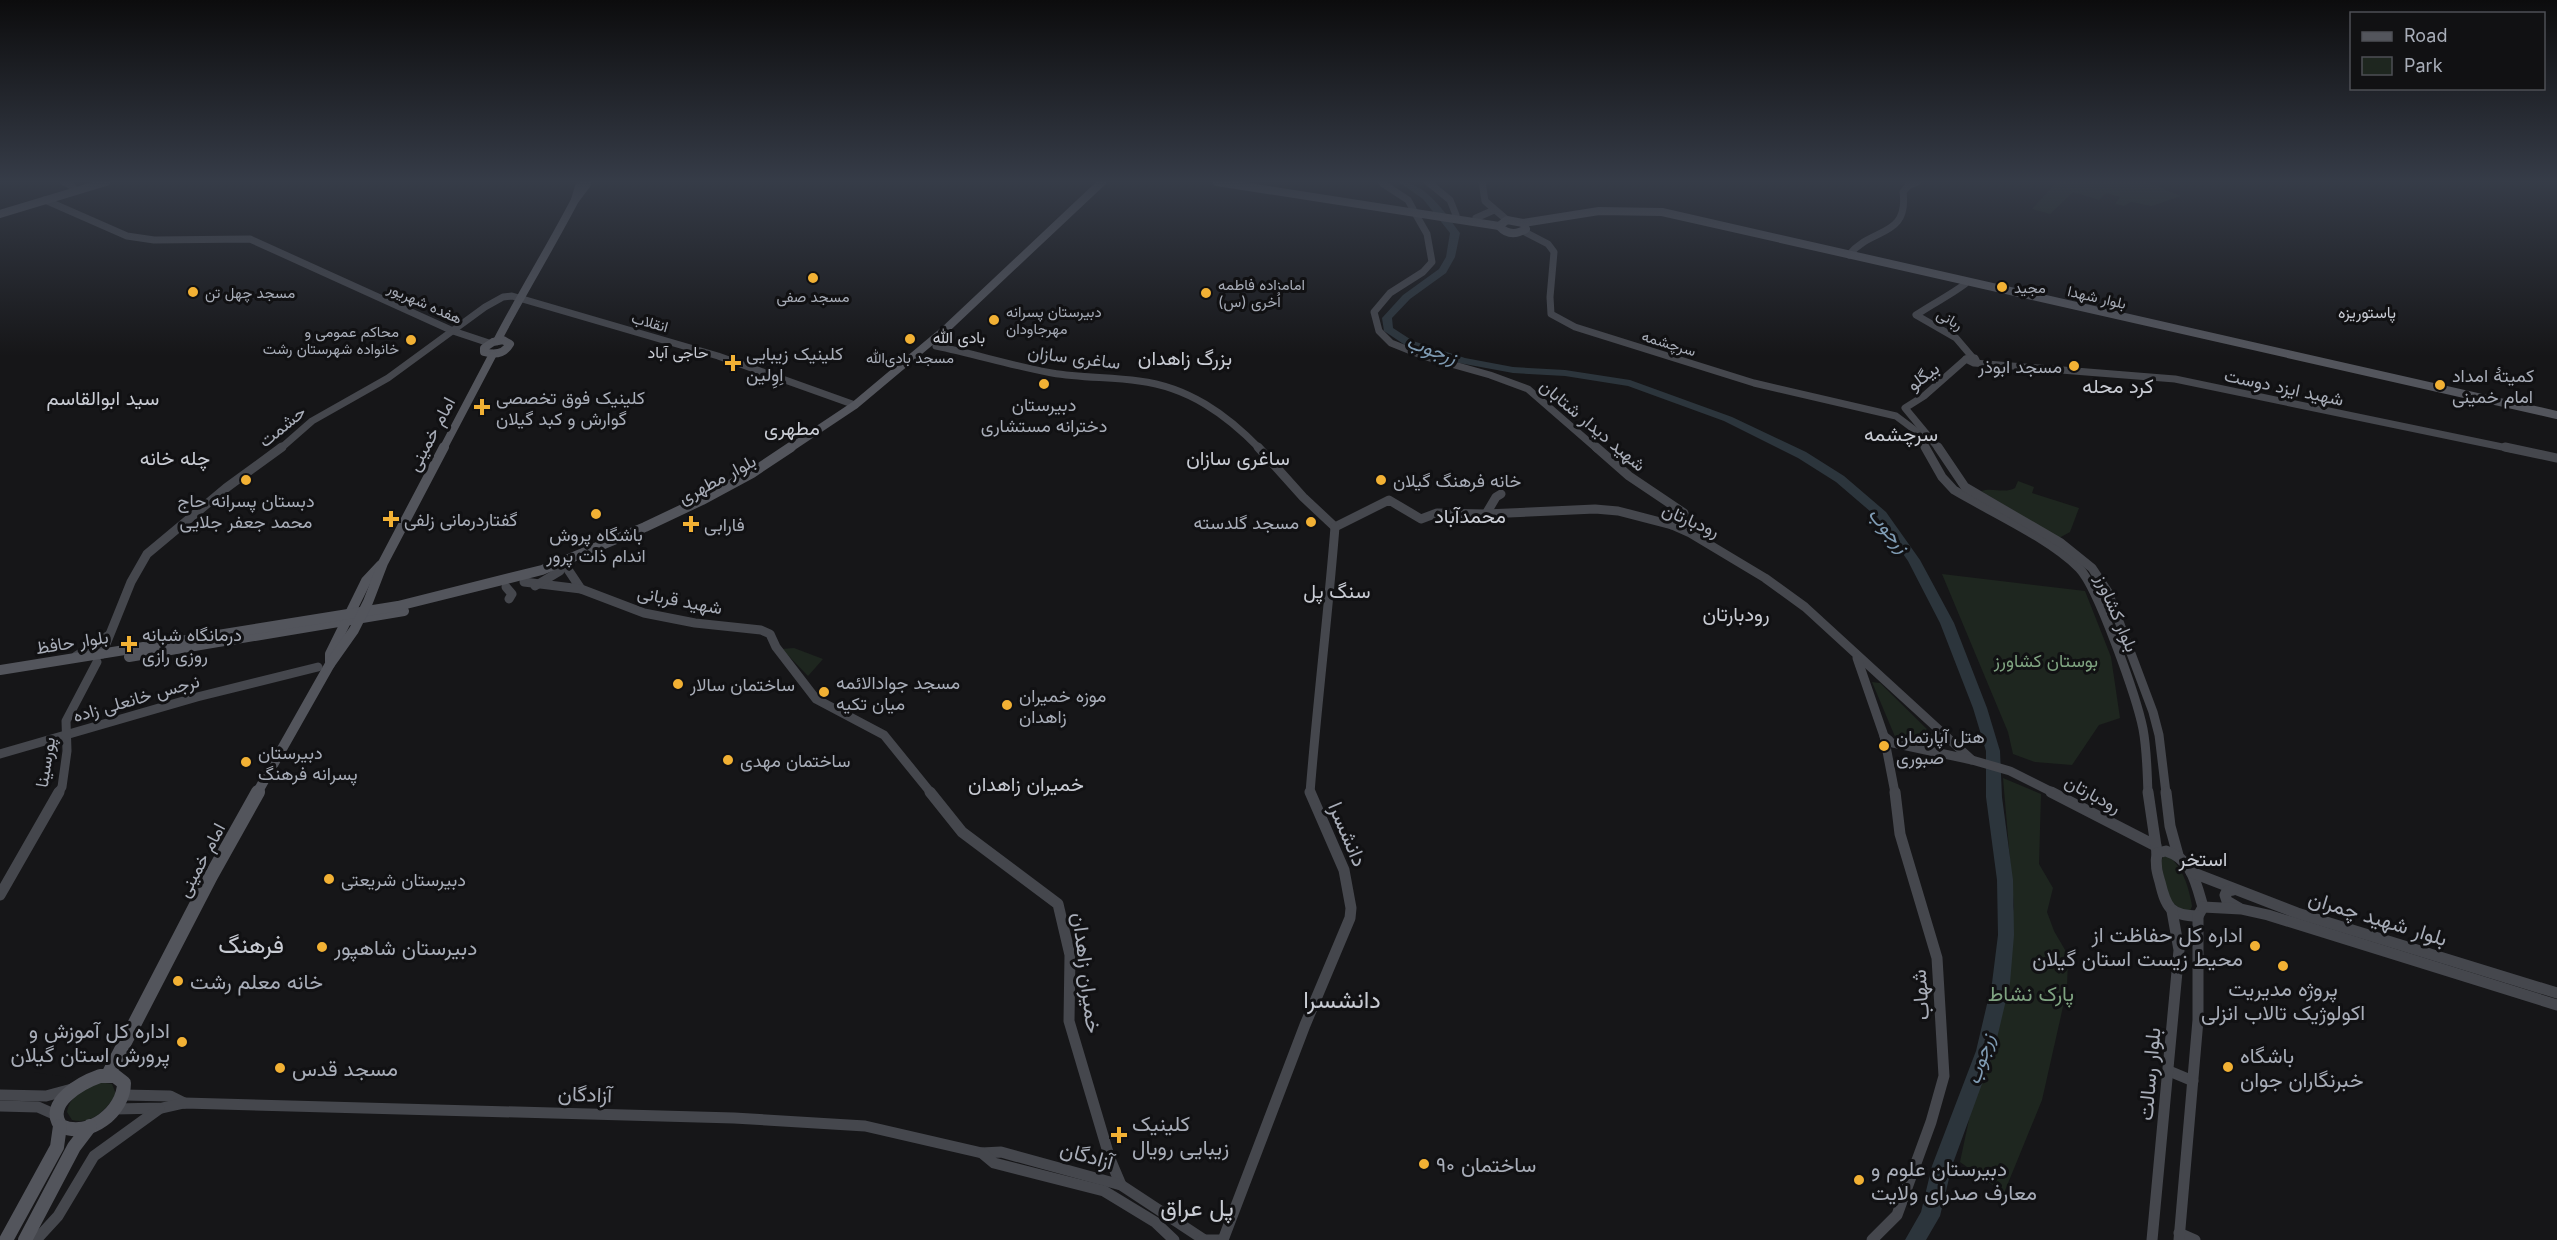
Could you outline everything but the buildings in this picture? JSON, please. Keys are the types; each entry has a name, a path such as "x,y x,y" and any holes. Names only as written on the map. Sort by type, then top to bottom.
{"main road":[{"name":"هفده شهریور","path":"252,240 456,332 496,341"},
{"path":"521,299 553,240"},
{"name":"بلوار مطهری","path":"936,344 1043,240"},
{"name":"بلوار مطهری","path":"354,616 506,587 564,569 759,477 859,406 936,344 1048,240"},
{"name":"شهید دیدار شتابان","path":"1428,240 1432,262 1428,268 1394,289 1374,312 1375,324 1387,340 1414,354 1511,381 1528,389 1629,476 1684,513 1672,525"},
{"name":"سرچشمه","path":"1542,240 1554,252 1551,314 1570,325 1762,386 1882,411"},
{"name":"بلوار شهدا","path":"1775,240 1968,283"},
{"name":"بلوار شهدا","path":"1778,240 2422,388 2557,416"},
{"path":"1849,255 1867,240"},
{"name":"ربانی","path":"1968,283 1945,299 1930,305 1917,316 1951,331 1966,346 1972,360"},
{"path":"456,332 501,298 521,299"},
{"path":"493,354 483,350 496,341 524,302 521,299"},
{"name":"انقلاب","path":"521,299 718,356 802,385 807,390 846,405 859,406"},
{"name":"حشمت","path":"99,658 131,582 147,554 226,488 269,458 312,421 388,378 445,337 456,332"},
{"name":"امام خمینی","path":"108,1075 211,876 324,666 341,653 354,616 377,582 383,563 438,464 493,354 502,352 510,346 509,342 496,341"},
{"name":"ساغری سازان","path":"936,344 1066,375 1150,380 1207,404 1238,428 1314,510 1335,527"},
{"name":"شهید ایزد دوست","path":"1972,360 2175,379 2557,458"},
{"name":"بیگلو","path":"1893,415 1895,410 1906,409 1972,360"},
{"name":"بلوار شهدا","path":"2445,393 2557,420"},
{"name":"بلوار کشاورز","path":"1906,409 1937,445 1965,487 2061,543 2087,564 2108,592 2153,712 2159,735 2170,826 2178,855"},
{"name":"بلوار کشاورز","path":"1882,411 1904,420 1916,431 1942,477 1954,490 2057,550 2080,569 2094,590 2138,710 2143,731 2151,824 2156,850 2155,862 2165,904 2172,911"},
{"path":"1486,514 1496,497 1501,494"},
{"name":"رودبارتان","path":"1335,527 1389,500 1421,519 1437,513 1486,514 1595,508 1618,511 1672,525 1707,542 1765,578 1804,607 1972,760"},
{"name":"بلوار مطهری","path":"451,597 551,567 681,514"},
{"name":"دانشسرا","path":"1221,1240 1305,1024 1350,918 1352,908 1344,870 1310,795 1318,687 1330,592 1335,527"},
{"path":"535,585 564,569 581,590"},
{"name":"شهید قربانی","path":"524,582 581,590 644,613 707,624 761,630 770,634 776,647 816,699 884,735 963,832 1058,904"},
{"path":"506,587 512,594 509,599"},
{"path":"2094,590 2108,592"},
{"name":"بلوار حافظ","path":"0,678 99,658 354,616"},
{"path":"72,659 111,633"},
{"name":"شهاب","path":"1856,656 1884,736 1892,769 1900,834 1937,958 1944,1076 1897,1215 1872,1240"},
{"name":"بلوار حافظ","path":"0,670 72,659 99,658"},
{"name":"پورسینا","path":"0,895 62,787 67,736 66,721 99,658"},
{"name":"نرجس خانعلی زاده","path":"0,754 197,697 324,666"},
{"path":"1865,680 1873,676 1882,679"},
{"path":"1884,736 1893,743 1892,769"},
{"name":"رودبارتان","path":"1893,743 1972,760 2010,771 2131,833 2156,850"},
{"path":"2131,833 2141,834 2149,830 2151,824"},
{"path":"2156,850 2178,855 2187,863 2200,912 2198,1020 2179,1237 2195,1240"},
{"name":"بلوار شهید چمران","path":"2191,872 2297,913 2557,993"},
{"path":"2233,890 2228,891 2225,895 2227,901 2241,909"},
{"name":"خمیران زاهدان","path":"1058,904 1070,955 1069,1021 1110,1159 1121,1185"},
{"name":"بلوار شهید چمران","path":"2172,911 2190,918 2200,912 2241,909 2557,1005"},
{"name":"بلوار رسالت","path":"2152,1240 2180,950 2172,911"},
{"path":"2180,950 2187,947 2200,956"},
{"path":"2169,1071 2193,1081"},
{"path":"0,1095 46,1096 74,1088 91,1078 108,1075 115,1076 124,1083 124,1095 115,1109 90,1126 74,1146 25,1240"},
{"path":"6,1240 57,1146 58,1121 63,1101 74,1088"},
{"path":"124,1095 170,1096 184,1103"},
{"path":"115,1109 162,1107 184,1103"},
{"name":"آزادگان","path":"184,1103 745,1118 865,1126 982,1153 1001,1152 1102,1178 1121,1185 1202,1240"},
{"path":"0,1106 38,1107 73,1130 90,1126"},
{"path":"36,1240 58,1216 94,1156 162,1107"},
{"name":"آزادگان","path":"982,1153 994,1163 1104,1191 1155,1222 1174,1240"},
{"path":"1102,1178 1108,1175 1110,1159"},
{"path":"1202,1240 1221,1240"}],"green space":[{"path":"2018,481 2034,487 2032,493 2079,508 2070,532 2059,538 1981,491 2011,490 2015,488"},
{"name":"بوستان کشاورز","path":"1942,574 2085,591 2111,657 2120,718 2099,725 2072,765 2035,762 2013,754 2008,732"},
{"path":"794,648 823,659 808,676 782,649"},
{"path":"1872,682 1880,683 1938,740 1937,748 1896,739"},
{"name":"پارک نشاط","path":"2003,778 2041,794 2039,864 2053,888 2047,912 2054,931 2068,955 2067,989 2042,1100 2004,1193 1960,1162 2014,907"},
{"path":"2168,856 2178,866 2184,878 2192,906 2190,911 2183,911 2168,899 2161,862 2163,857"},
{"path":"33,1072 112,1084 116,1094 98,1115 86,1120 72,1120 67,1112 71,1101 98,1082"}],"waterway":[{"name":"زرجوب","path":"1454,240 1447,265 1398,305 1387,318 1388,329 1409,343 1463,361 1513,370 1565,373 1630,383 1728,419 1802,455 1840,479 1882,515 1914,560 1947,623 1980,708 1993,751 1994,797 2005,880 2006,935 2001,983 1985,1051 1942,1166 1930,1216 1915,1240"}],"place":[{"name":"مسجد صفی","path":"813,278"},
{"name":"مجید","path":"2002,287"},
{"name":"مسجد چهل تن","path":"193,292"},
{"name":"امامزاده فاطمه اُخری (س)","path":"1206,293"},
{"name":"دبیرستان پسرانه مهرجاودان","path":"994,320"},
{"name":"مسجد بادی‌الله","path":"910,339"},
{"name":"محاکم عمومی و خانواده شهرستان رشت","path":"411,340"},
{"name":"کلینیک زیبایی اِوِلین","path":"733,363"},
{"name":"مسجد ابوذر","path":"2074,366"},
{"name":"دبیرستان دخترانه مستشاری","path":"1044,384"},
{"name":"کمیتهٔ امداد امام خمینی","path":"2440,385"},
{"name":"کلینیک فوق تخصصی گوارش و کبد گیلان","path":"482,407"},
{"name":"دبستان پسرانه حاج محمد جعفر جلایی","path":"246,480"},
{"name":"خانه فرهنگ گیلان","path":"1381,480"},
{"name":"باشگاه پروش اندام ذات پرور","path":"596,514"},
{"name":"گفتاردرمانی زلفی","path":"391,519"},
{"name":"مسجد گلدسته","path":"1311,522"},
{"name":"فارابی","path":"691,524"},
{"name":"درمانگاه شبانه روزی رازی","path":"129,644"},
{"name":"ساختمان سالار","path":"678,684"},
{"name":"مسجد جوادالائمه میان تکیه","path":"824,692"},
{"name":"موزه خمیران زاهدان","path":"1007,705"},
{"name":"هتل آپارتمان صبوری","path":"1884,746"},
{"name":"ساختمان مهدی","path":"728,760"},
{"name":"دبیرستان پسرانه فرهنگ","path":"246,762"},
{"name":"دبیرستان شریعتی","path":"329,879"},
{"name":"اداره کل حفاظت از محیط زیست استان گیلان","path":"2255,946"},
{"name":"دبیرستان شاهپور","path":"322,947"},
{"name":"پروژه مدیریت اکولوژیک تالاب انزلی","path":"2283,966"},
{"name":"خانه معلم رشت","path":"178,981"},
{"name":"اداره کل آموزش و پرورش استان گیلان","path":"182,1042"},
{"name":"باشگاه خبرنگاران جوان","path":"2228,1067"},
{"name":"مسجد قدس","path":"280,1068"},
{"name":"کلینیک زیبایی رویال","path":"1119,1135"},
{"name":"ساختمان ۹۰","path":"1424,1164"},
{"name":"دبیرستان علوم و معارف صدرای ولایت","path":"1859,1180"}],"district":[{"name":"پاستوریزه","path":"2367,312"},
{"name":"بادی الله","path":"959,337"},
{"name":"حاجی آباد","path":"678,352"},
{"name":"بزرگ زاهدان","path":"1185,358"},
{"name":"کرد محله","path":"2118,386"},
{"name":"سید ابوالقاسم","path":"103,398"},
{"name":"مطهری","path":"792,428"},
{"name":"سرچشمه","path":"1901,434"},
{"name":"چله خانه","path":"175,458"},
{"name":"ساغری سازان","path":"1238,458"},
{"name":"محمدآباد","path":"1470,516"},
{"name":"سنگ پل","path":"1337,591"},
{"name":"رودبارتان","path":"1736,614"},
{"name":"خمیران زاهدان","path":"1026,784"},
{"name":"استخر","path":"2203,859"},
{"name":"فرهنگ","path":"251,944"},
{"name":"دانشسرا","path":"1342,999"},
{"name":"پل عراق","path":"1197,1207"}]}
